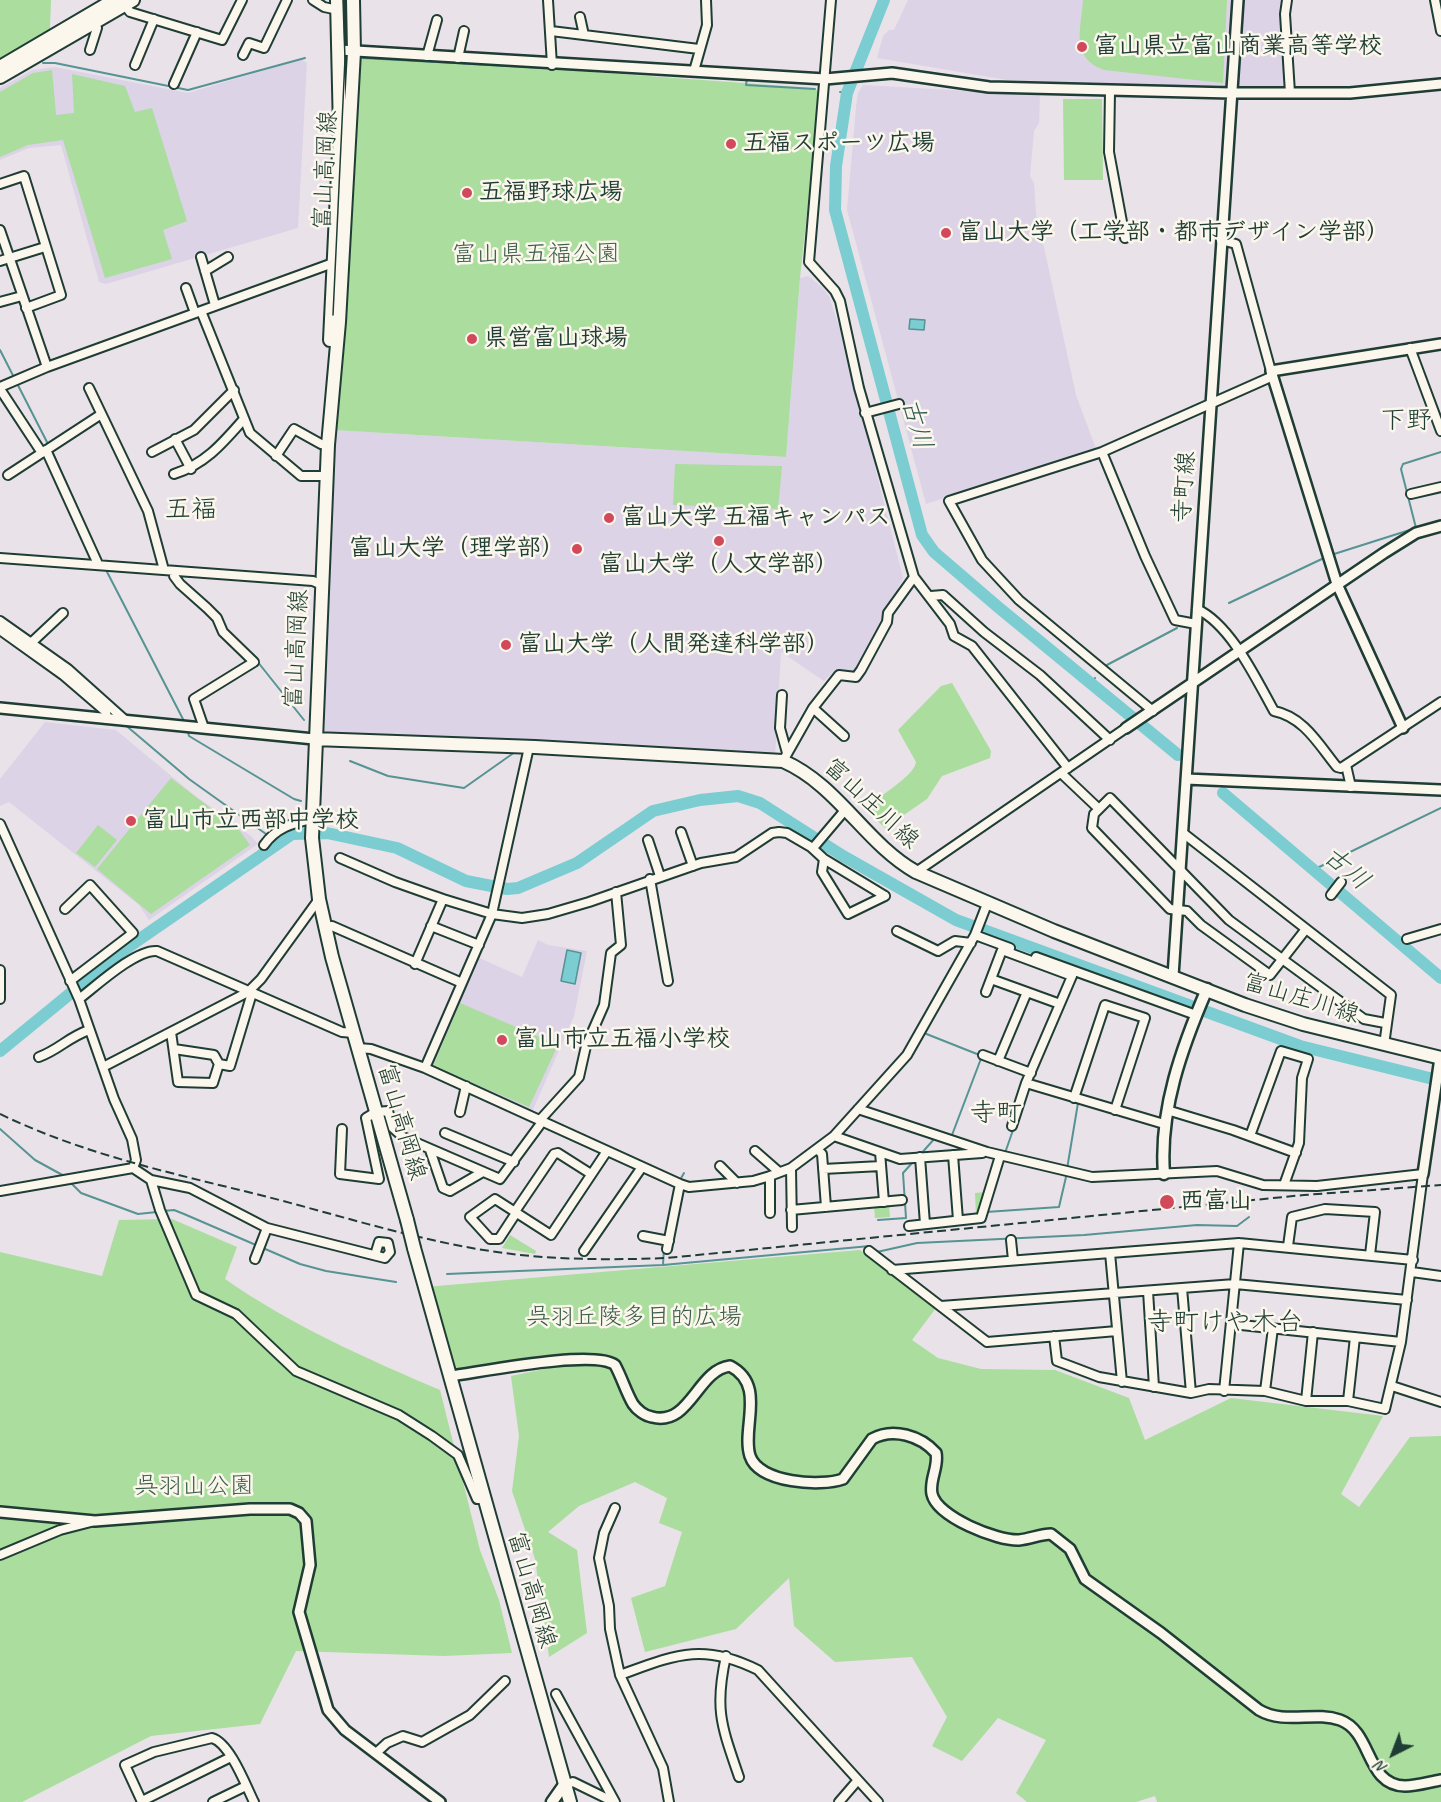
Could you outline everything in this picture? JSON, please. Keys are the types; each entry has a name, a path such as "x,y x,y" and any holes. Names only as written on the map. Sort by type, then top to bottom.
{"main road":[{"name":"富山高岡線","path":"331,387 339,322 354,52 353,0"},
{"path":"0,77 94,22 123,1"},
{"path":"0,67 123,1"},
{"name":"富山高岡線","path":"337,5 340,140 333,263 331,387 312,821 319,899 358,1048 570,1802"},
{"name":"富山庄川線","path":"314,739 785,757 808,773 898,860 916,872 987,904 1302,1024 1440,1062"},
{"path":"1164,1174 1164,1124 1167,1110 1196,1015 1207,989"},
{"path":"552,1802 564,1785"}],"street":[{"path":"123,1 130,12 222,40 242,0"},
{"path":"243,55 249,43 264,48 287,0"},
{"path":"313,0 324,8 337,5"},
{"path":"549,0 552,64"},
{"path":"694,71 706,25 706,0"},
{"path":"831,0 829,79 809,262 835,291 840,301 867,412 914,577 931,596 950,624 954,636 972,646 1065,771 1099,809"},
{"name":"寺町線","path":"1173,976 1238,0"},
{"path":"1287,0 1285,14 1290,93"},
{"path":"1435,0 1441,31"},
{"path":"580,16 584,34"},
{"path":"135,65 154,19"},
{"path":"427,56 437,20"},
{"path":"90,50 97,28 94,22"},
{"path":"458,58 464,31"},
{"path":"551,31 699,49"},
{"path":"174,84 197,32"},
{"path":"339,50 829,79 892,72 988,87 1110,92 1350,93 1441,84"},
{"path":"1110,92 1109,152 1125,238"},
{"path":"0,184 24,176 61,295 26,308"},
{"path":"0,230 47,367"},
{"path":"1221,240 1236,244 1272,373 1337,584 1403,728"},
{"path":"0,261 45,247"},
{"path":"201,257 215,305"},
{"path":"205,271 228,257"},
{"path":"98,564 44,452 0,388 47,367 333,263"},
{"path":"186,288 234,390 243,420 250,433 301,476 326,476"},
{"path":"0,302 22,297"},
{"path":"1150,713 1018,600 982,560 949,501 1102,452 1210,404 1272,373 1441,344"},
{"path":"1410,348 1441,431"},
{"path":"89,388 100,416 148,511 164,570"},
{"path":"152,452 194,430 234,390"},
{"path":"867,412 895,404"},
{"path":"8,475 100,416"},
{"path":"174,474 190,469 213,454 243,420"},
{"path":"276,456 294,429 321,444 328,440"},
{"path":"175,439 190,469"},
{"path":"1102,452 1145,556 1175,620 1196,624"},
{"path":"1411,494 1441,487"},
{"path":"916,872 1337,584 1416,533 1441,526"},
{"path":"0,558 313,581 322,585"},
{"path":"175,571 174,576 180,584 207,608 223,632 254,662 194,699 204,728"},
{"path":"785,757 813,708 839,675 856,677 887,622 888,613 914,577"},
{"path":"931,596 943,596 984,632 1040,675 1110,740"},
{"path":"1197,609 1208,614 1240,652 1274,711 1287,713 1301,722 1337,767 1346,765 1441,702"},
{"path":"31,643 63,613"},
{"path":"0,621 68,669 124,720"},
{"path":"0,630 63,675 106,712 110,719"},
{"path":"782,695 781,736 785,757"},
{"path":"0,708 314,739"},
{"path":"813,708 843,736"},
{"path":"425,1068 492,914 529,747"},
{"path":"1346,765 1351,787"},
{"path":"1186,779 1441,790"},
{"path":"1305,929 1282,959 1270,975 1201,925 1187,911 1170,909 1092,828 1094,814 1110,798 1229,920 1282,959 1364,1019 1385,1023"},
{"path":"814,846 821,835 846,809"},
{"path":"264,845 271,835 282,828 312,821"},
{"path":"1,831 77,997 132,1139 136,1160 133,1168"},
{"path":"681,832 693,866"},
{"path":"340,858 395,882 443,898 492,914 522,918 548,914 650,879 693,866 736,857 772,833 779,832 787,833 814,846 824,859 885,896 848,914 822,872 824,859"},
{"path":"1183,834 1391,995 1385,1023 1384,1045"},
{"path":"648,840 660,876"},
{"path":"650,879 668,981"},
{"path":"1331,895 1341,882"},
{"path":"65,909 90,885 133,933 71,982"},
{"path":"342,1129 340,1174 379,1179 366,1118 376,1112 388,1111 396,1133 481,1173 500,1179 541,1121 579,1077 586,1046 603,1005 611,953 621,945 616,892"},
{"path":"415,964 443,898"},
{"path":"103,1067 250,992 319,899"},
{"path":"358,1048 371,1049 425,1068 680,1184 690,1186 738,1183 770,1176 791,1168 834,1136 907,1055 975,935 987,904"},
{"path":"325,927 332,926 462,983"},
{"path":"431,926 479,945"},
{"path":"1407,939 1441,929"},
{"path":"897,931 938,951 955,941 970,943"},
{"path":"975,935 1196,1015"},
{"path":"77,997 130,961 151,950 342,1032 354,1033"},
{"path":"986,992 1002,950 1072,976 1026,1083 1012,1126"},
{"path":"0,970 0,999"},
{"path":"991,979 1060,1004"},
{"path":"219,1064 230,1066 250,992"},
{"path":"998,1061 1027,992"},
{"path":"1074,1098 1105,1005 1145,1018 1115,1110"},
{"path":"39,1057 57,1051 69,1037 89,1030"},
{"path":"171,1032 178,1082 213,1083 219,1064 214,1055 174,1049"},
{"path":"1250,1136 1281,1051 1308,1059 1302,1078 1299,1143 1284,1185"},
{"path":"983,1055 1031,1073"},
{"path":"1054,1336 1057,1361 1122,1382 1191,1393 1209,1389 1265,1391 1306,1401 1348,1401 1385,1408 1401,1342 1440,1062"},
{"path":"1026,1083 1164,1124"},
{"path":"460,1112 466,1086"},
{"path":"858,1109 1000,1156 1092,1177 1217,1171 1263,1185 1317,1186 1423,1174"},
{"path":"1167,1110 1296,1153"},
{"path":"446,1133 514,1162"},
{"path":"834,1136 900,1159 987,1152"},
{"path":"817,1149 822,1154 826,1207"},
{"path":"430,1150 443,1188 450,1191 481,1173"},
{"path":"591,1174 558,1153 554,1154 516,1212 499,1239 489,1239 470,1217 495,1199 516,1212 551,1234 607,1151"},
{"path":"755,1151 779,1172"},
{"path":"880,1152 884,1202"},
{"path":"953,1155 958,1220"},
{"path":"909,1226 981,1218 1000,1156"},
{"path":"920,1157 925,1224"},
{"path":"720,1166 738,1183"},
{"path":"823,1168 881,1166"},
{"path":"584,1251 642,1167"},
{"path":"0,1191 133,1168 151,1180 190,1188 267,1228 375,1255"},
{"path":"791,1168 792,1227"},
{"path":"770,1176 770,1213"},
{"path":"151,1180 160,1210 196,1295 236,1314 296,1371 399,1415 432,1436 458,1455 477,1499 484,1499"},
{"path":"643,1236 667,1243 680,1184"},
{"path":"791,1210 902,1200"},
{"path":"1288,1246 1292,1217 1325,1209 1374,1212 1370,1255"},
{"path":"255,1259 267,1228"},
{"path":"1011,1240 1013,1260"},
{"path":"892,1270 1239,1243 1413,1260"},
{"path":"1224,1391 1239,1243"},
{"path":"868,1251 987,1342 1116,1331"},
{"path":"1110,1253 1122,1382"},
{"path":"1412,1272 1441,1276"},
{"path":"941,1306 1235,1284 1407,1300"},
{"path":"1182,1288 1191,1393"},
{"path":"1148,1291 1154,1387"},
{"path":"1232,1324 1401,1342"},
{"path":"1265,1391 1273,1328"},
{"path":"1306,1401 1313,1332"},
{"path":"1348,1401 1355,1337"},
{"path":"450,1376 572,1360 601,1359 615,1365 634,1405 649,1417 660,1419 670,1418 679,1412 715,1373 730,1366 739,1373 749,1387 752,1410 750,1457 757,1465 791,1482 812,1484 843,1479 872,1440 878,1436 904,1435 919,1440 936,1453 938,1461 931,1485 932,1494 935,1504 950,1514 991,1536 1017,1540 1051,1534 1070,1549 1085,1579 1161,1633 1259,1710 1270,1716 1328,1718 1350,1725 1361,1738 1380,1775 1394,1784 1404,1786 1441,1780"},
{"path":"1392,1386 1441,1402"},
{"path":"615,1508 604,1533 599,1558 620,1675 663,1768 669,1802"},
{"path":"0,1512 95,1521 250,1509 290,1509 299,1513 306,1521 310,1565 299,1612 322,1696 335,1721 440,1802"},
{"path":"0,1555 60,1530 95,1521"},
{"path":"620,1675 688,1652 726,1656 758,1670 878,1802"},
{"path":"726,1656 720,1686 720,1721 739,1777"},
{"path":"376,1753 387,1743 404,1736 422,1742 470,1715 504,1682"},
{"path":"556,1694 614,1802"},
{"path":"231,1757 142,1801 125,1765 154,1752 212,1738 219,1741 231,1757 254,1802"},
{"path":"839,1802 858,1780"},
{"path":"564,1785 573,1782 614,1802"},
{"path":"213,1802 246,1786"}],"shaded area":[{"name":"富山県立富山商業高等学校","path":"908,0 1283,0 1285,87 1080,84 1007,80 877,58 883,36 889,30 894,30"},
{"path":"301,59 307,63 298,228 106,284 99,282 61,145 29,148 0,160 0,88 32,70 55,67 188,93"},
{"name":"富山大学 五福キャンパス","path":"863,85 1040,95 1039,123 1034,131 1030,176 1034,183 1037,226 1039,237 1042,238 1076,395 1096,449 926,504 847,210 856,107 858,93"},
{"name":"富山大学 五福キャンパス","path":"808,276 829,296 841,333 903,578 857,672 832,673 824,681 781,652 775,756 321,733 334,430 786,457 800,278"},
{"name":"富山市立西部中学校","path":"45,722 116,730 193,794 251,836 258,844 149,920 139,905 9,802 0,806 0,779"},
{"name":"富山市立五福小学校","path":"538,940 548,945 587,951 574,1016 532,1112 432,1069 431,1064 477,957 522,977"}],"green space":[{"path":"0,0 51,0 50,29 0,58"},
{"path":"1083,0 1227,0 1223,83 1104,70 1093,65 1086,58 1080,41"},
{"name":"富山県五福公園","path":"360,55 812,88 820,92 800,278 786,457 334,430 343,240"},
{"path":"52,70 56,115 74,113 72,74 125,86 135,112 152,108 187,221 163,230 172,259 105,278 63,140 28,145 0,157 0,92 33,73"},
{"path":"1063,99 1102,99 1103,180 1064,180"},
{"path":"675,464 782,466 778,509 673,505"},
{"path":"952,683 991,751 990,758 942,776 927,799 885,828 867,811 869,805 904,779 916,762 898,730 941,686"},
{"path":"171,778 239,830 250,845 151,914 97,869"},
{"path":"98,825 117,840 95,867 76,853"},
{"path":"460,1003 558,1045 529,1107 433,1066"},
{"path":"986,1192 981,1211 976,1215 975,1193"},
{"path":"889,1205 890,1217 875,1218 874,1206"},
{"name":"呉羽山公園","path":"172,1219 237,1247 225,1279 250,1296 329,1340 440,1390 480,1550 499,1600 512,1653 444,1656 296,1651 260,1724 151,1736 22,1802 0,1802 0,1252 102,1276 119,1220"},
{"path":"510,1235 536,1251 535,1254 502,1248"},
{"name":"呉羽丘陵多目的広場","path":"860,1250 936,1308 912,1340 938,1358 981,1369 1055,1370 1129,1398 1145,1440 1231,1398 1383,1416 1341,1494 1359,1507 1410,1437 1441,1436 1441,1802 1157,1802 1155,1796 1136,1802 1027,1802 1016,1793 1046,1740 998,1718 962,1761 932,1746 947,1717 912,1657 835,1662 794,1626 789,1578 736,1629 645,1652 631,1598 665,1586 682,1532 659,1523 667,1498 635,1482 579,1506 548,1532 577,1550 587,1633 549,1657 535,1559 512,1491 519,1436 511,1376 583,1361 618,1368 609,1361 601,1359 572,1360 450,1376 425,1287"}],"water":[{"path":"910,319 925,320 924,330 909,329"},
{"path":"567,950 581,953 575,984 561,981"}],"waterway":[{"name":"古川","path":"884,0 847,93 836,166 835,210 922,535 934,552 1178,755"},
{"path":"43,63 55,63 188,90 305,58"},
{"path":"363,58 747,79 746,85 815,89"},
{"name":"古川","path":"840,92 847,93"},
{"path":"0,350 49,446"},
{"path":"52,451 102,563"},
{"path":"1331,555 1416,528 1401,469 1403,464 1441,452"},
{"path":"1229,603 1326,557"},
{"path":"105,568 185,723"},
{"path":"1105,666 1177,628"},
{"path":"257,661 304,720"},
{"name":"古川","path":"1090,684 1095,678"},
{"path":"123,723 189,779 266,834 282,840"},
{"path":"187,728 189,736 301,801"},
{"path":"350,761 388,776 464,788 515,752"},
{"name":"古川","path":"1223,793 1441,978"},
{"path":"0,1051 121,952 292,834 327,833 397,848 466,881 507,889 518,888 577,863 653,811 700,800 738,796 760,803 843,856 956,920 1300,1046 1441,1081"},
{"path":"1313,870 1441,808"},
{"path":"924,1033 982,1056 952,1135"},
{"path":"1005,1153 1026,1093"},
{"path":"1067,1169 1078,1103"},
{"path":"0,1129 35,1160 66,1177"},
{"path":"920,1155 935,1138"},
{"path":"878,1220 906,1218 903,1173 913,1162"},
{"path":"680,1180 684,1173"},
{"path":"986,1212 1059,1207 1066,1177"},
{"path":"70,1182 81,1193 138,1214 157,1212"},
{"path":"669,1221 676,1186"},
{"path":"163,1211 174,1210 300,1264 326,1271 396,1282"},
{"path":"447,1274 663,1265 870,1246 877,1252 917,1243 1084,1235 1197,1225 1237,1226 1249,1217"},
{"path":"663,1265 664,1247"}],"tram line":[{"path":"333,315 345,59 343,0"}],"railway":[{"path":"0,1114 63,1140 128,1161 385,1229 448,1244 512,1254 570,1258 667,1258 1304,1195 1441,1185"}],"place":[{"name":"富山県立富山商業高等学校","path":"1082,47"},
{"name":"五福スポーツ広場","path":"731,144"},
{"name":"五福野球広場","path":"467,193"},
{"name":"富山大学（工学部・都市デザイン学部）","path":"946,233"},
{"name":"県営富山球場","path":"472,339"},
{"name":"富山大学 五福キャンパス","path":"609,518"},
{"name":"富山大学（人文学部）","path":"719,541"},
{"name":"富山大学（理学部）","path":"577,549"},
{"name":"富山大学（人間発達科学部）","path":"506,645"},
{"name":"富山市立西部中学校","path":"131,821"},
{"name":"富山市立五福小学校","path":"502,1040"},
{"name":"西富山","path":"1167,1202"}],"district":[{"name":"下野","path":"1406,421"},
{"name":"五福","path":"191,510"},
{"name":"寺町","path":"996,1114"},
{"name":"寺町けや木台","path":"1225,1323"}]}
